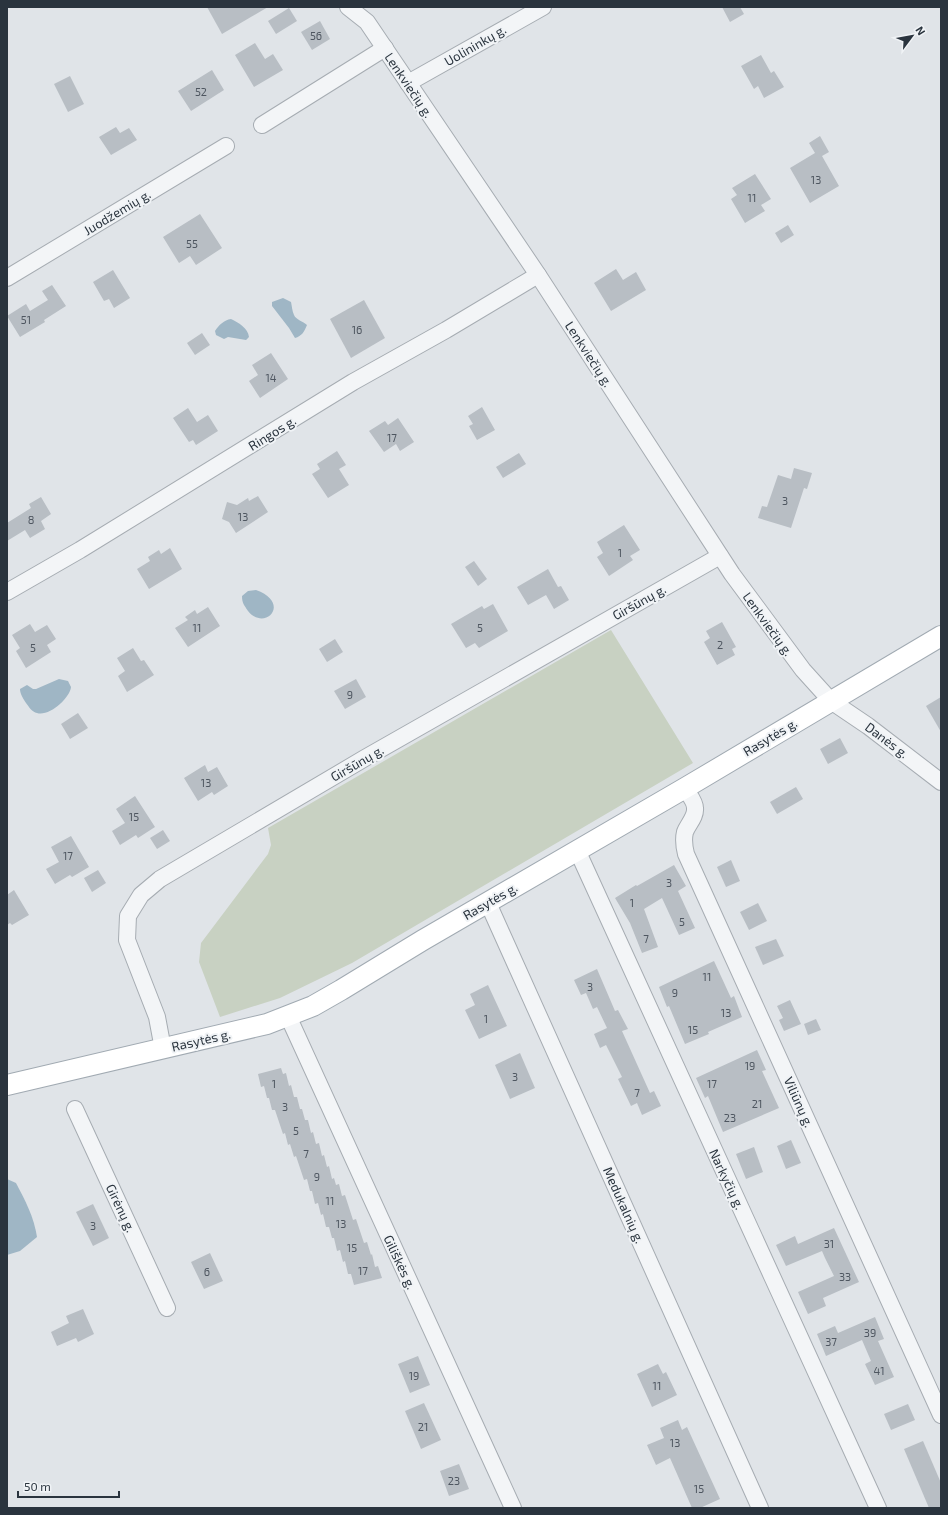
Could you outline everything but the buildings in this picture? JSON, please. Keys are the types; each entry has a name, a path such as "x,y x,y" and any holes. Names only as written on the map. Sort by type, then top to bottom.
{"main road":[{"name":"Rasytės g.","path":"7,1085 267,1024 313,1006 941,636"}],"street":[{"name":"Lenkviečių g.","path":"348,7 367,22 385,48 538,275 732,574 803,670 831,701"},
{"name":"Uolininkų g.","path":"408,83 542,7"},
{"path":"262,125 385,48"},
{"name":"Juodžemių g.","path":"7,278 226,146"},
{"name":"Ringos g.","path":"7,592 93,542 353,382 538,275"},
{"name":"Giršūnų g.","path":"163,1049 157,1017 127,940 128,916 141,895 160,879 365,758 720,556"},
{"name":"Danės g.","path":"831,701 868,726 941,782"},
{"name":"Viliūnų g.","path":"685,788 696,809 694,816 685,832 683,841 686,854 941,1415"},
{"name":"Narkyčių g.","path":"576,850 878,1508"},
{"name":"Medukalnių g.","path":"488,903 760,1508"},
{"name":"Giliškės g.","path":"288,1016 512,1508"},
{"name":"Girėnų g.","path":"75,1108 167,1308"}],"green space":[{"path":"611,630 693,763 352,963 280,998 220,1017 199,962 201,943 268,854 271,845 268,828"}],"water":[{"path":"283,298 291,302 295,317 307,325 305,330 295,338 272,306 272,302"},
{"path":"231,319 245,328 249,337 246,340 228,337 224,339 216,335 215,331 220,325 226,320"},
{"path":"256,590 267,595 272,602 274,608 272,613 267,617 255,617 248,611 242,600 242,596 248,591"},
{"path":"59,679 68,681 71,687 63,701 58,706 47,712 37,713 32,710 23,698 20,689 27,685 33,689 36,689"},
{"path":"7,1179 16,1183 26,1202 37,1237 20,1251 7,1255"}]}
